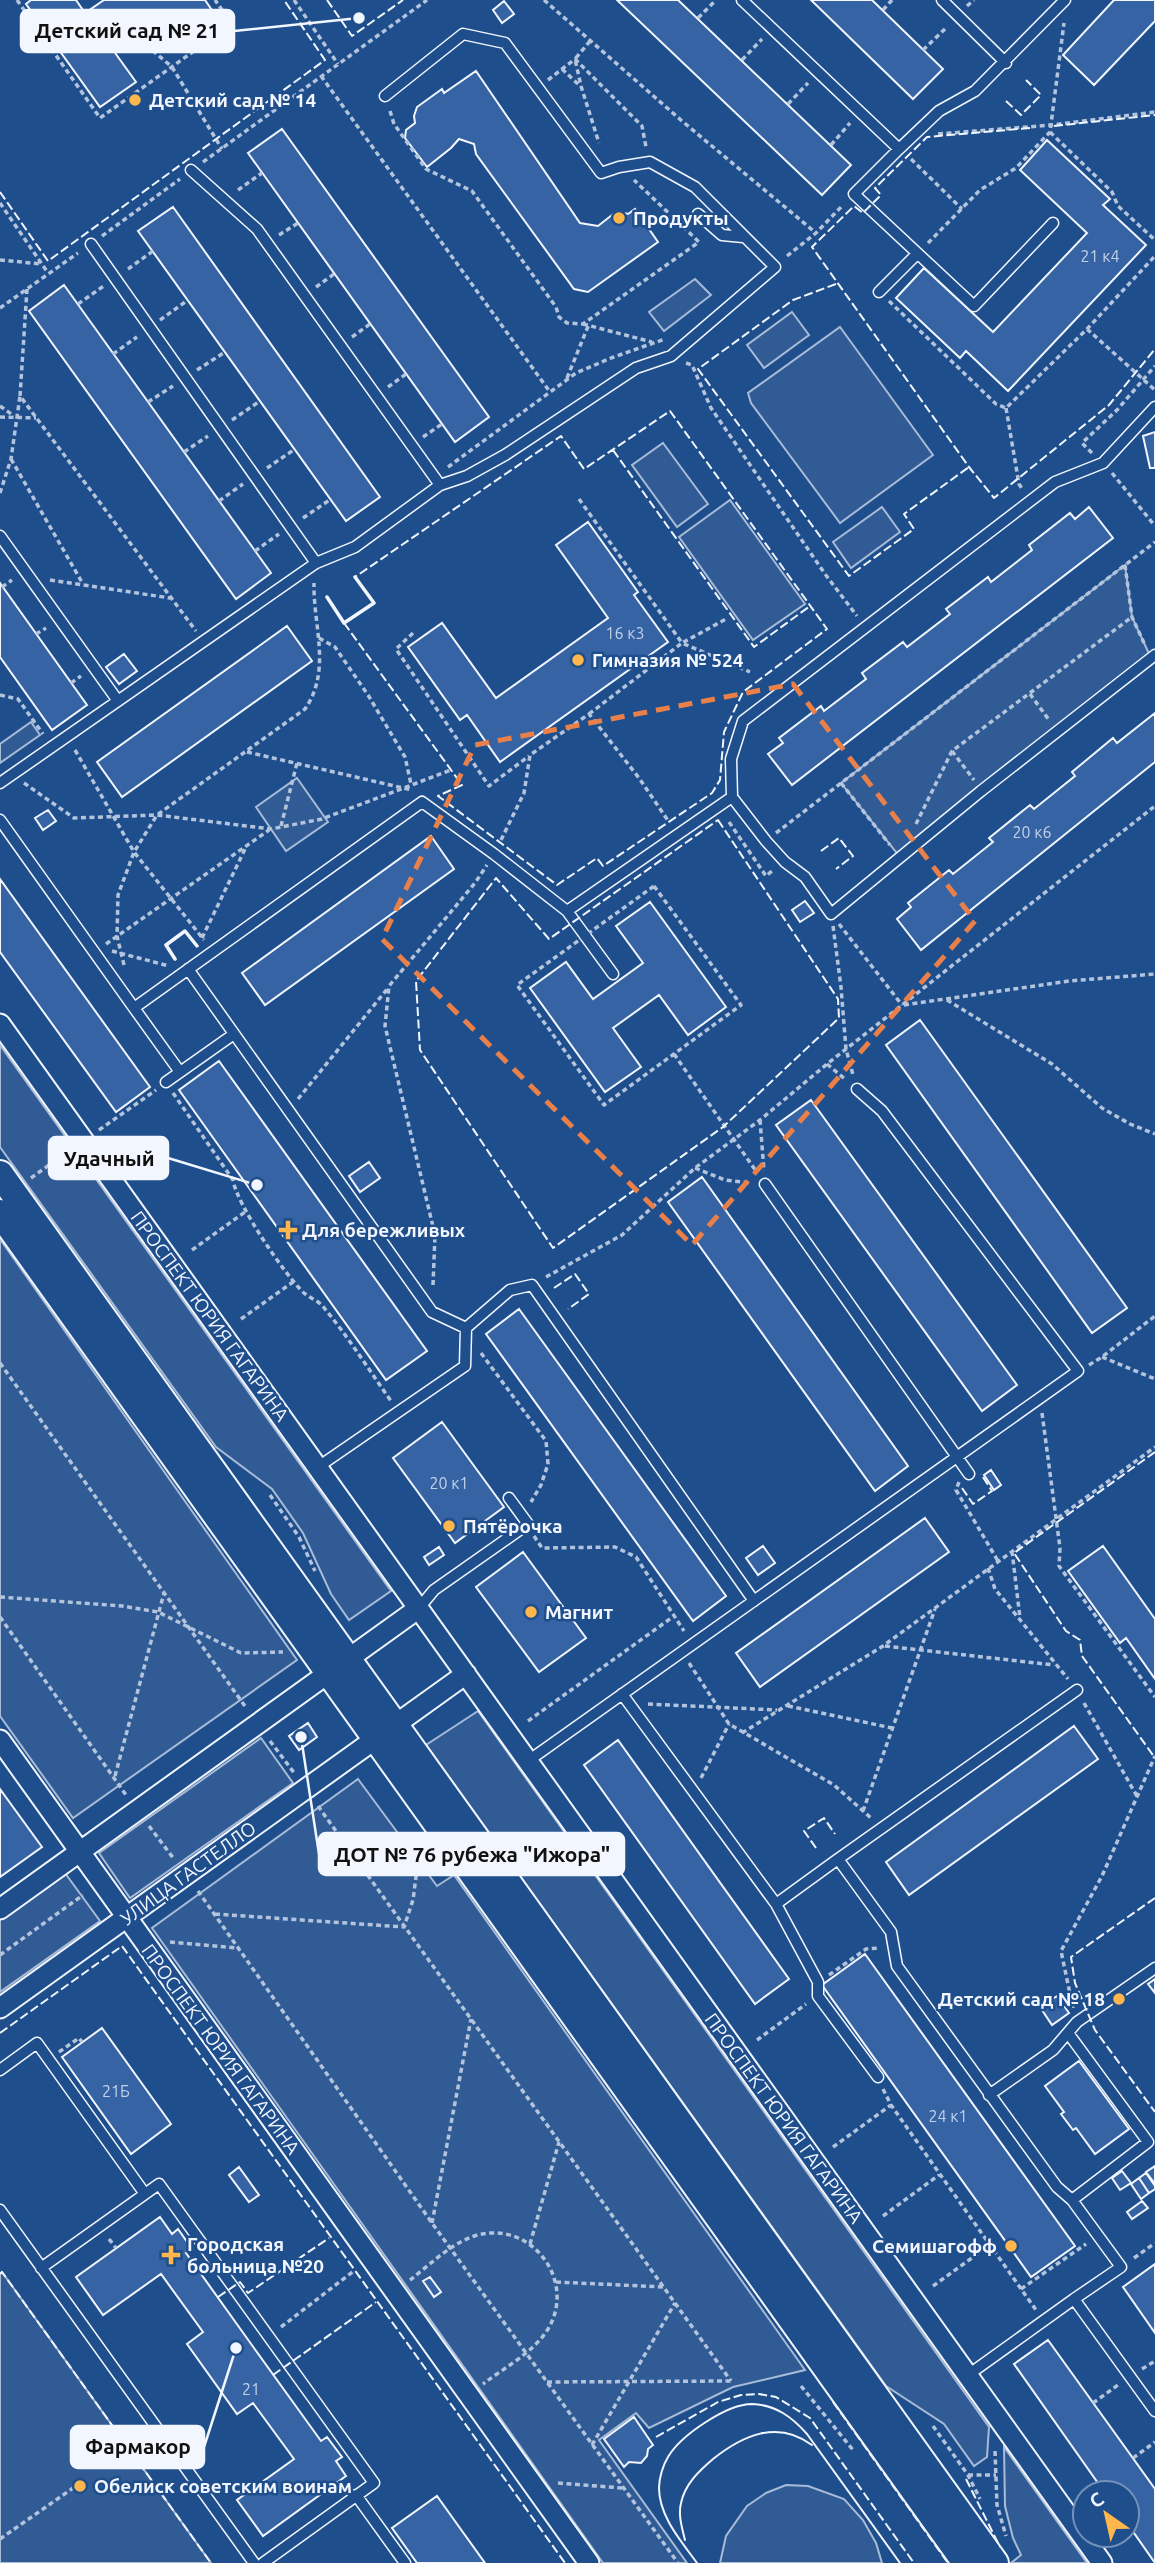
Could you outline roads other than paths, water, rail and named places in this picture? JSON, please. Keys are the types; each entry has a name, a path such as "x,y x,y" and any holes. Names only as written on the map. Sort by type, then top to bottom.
{"main road":[{"path":"12,1178 338,1666"},
{"path":"0,1213 338,1666 966,2563"},
{"path":"385,1732 1001,2552"}],"street":[{"name":"ПРОСПЕКТ ЮРИЯ ГАГАРИНА","path":"0,1024 1102,2563"},
{"path":"0,1909 419,1608"},
{"path":"385,1732 466,1674"},
{"name":"УЛИЦА ГАСТЕЛЛО","path":"0,2008 385,1732"},
{"name":"ПРОСПЕКТ ЮРИЯ ГАГАРИНА","path":"0,1740 589,2563"}],"lane":[{"path":"742,0 899,149"},
{"path":"942,0 1006,63"},
{"path":"1053,223 974,306 854,194 939,111 975,91 1006,63 1065,0"},
{"path":"0,783 316,563 355,547 440,485 467,476 505,455 636,368 671,356 775,267 695,187 650,162 601,173 505,43 463,34 385,96"},
{"path":"191,170 257,229 440,485"},
{"path":"698,214 722,235 744,237"},
{"path":"91,244 316,563"},
{"path":"879,292 917,254"},
{"path":"1153,656 981,791 831,914 805,877 785,862 732,797 731,759 743,721 1055,482 1103,463 1155,407"},
{"path":"0,536 118,701"},
{"path":"567,911 732,797"},
{"path":"134,1008 422,802 567,911 613,974"},
{"path":"0,820 180,1072"},
{"path":"188,969 432,1312 466,1328"},
{"path":"166,1082 234,1034"},
{"path":"528,1761 1077,1371 882,1111 857,1089"},
{"path":"765,1184 967,1471"},
{"path":"318,1466 465,1366 466,1328 510,1290 532,1285 754,1601"},
{"path":"419,1608 435,1590 524,1521 509,1498"},
{"path":"776,1904 880,1827 1077,1690"},
{"path":"622,1694 776,1904 818,1982 818,1996 878,2077"},
{"path":"838,1859 891,1932 897,1966 1057,2187 1072,2200 1121,2267 968,2375"},
{"path":"989,2095 1053,2050 1077,2022 1155,1968"},
{"path":"1068,2033 1148,2142 1072,2200"},
{"path":"0,2070 37,2043 145,2194"},
{"path":"41,2268 159,2184 374,2483 263,2563"},
{"path":"0,2210 254,2563"},
{"path":"1074,2299 1155,2411"},
{"path":"356,2495 405,2563"}],"tram line":[{"path":"697,2563 672,2528 663,2508 659,2488 663,2468 674,2448 706,2422 730,2409 752,2404 776,2409 807,2434 900,2563"},
{"path":"685,2540 680,2512 683,2496 693,2478 713,2459 736,2443 773,2432 799,2437 812,2445"}],"place":[{"name":"Детский сад № 21","path":"359,18"},
{"name":"Детский сад № 14","path":"135,100"},
{"name":"Продукты","path":"619,218"},
{"name":"Гимназия № 524","path":"578,660"},
{"name":"Удачный","path":"257,1185"},
{"name":"Для бережливых","path":"288,1230"},
{"name":"Пятёрочка","path":"449,1526"},
{"name":"Магнит","path":"531,1612"},
{"name":"ДОТ № 76 рубежа \"Ижора\"","path":"301,1737"},
{"name":"Детский сад № 18","path":"1119,1999"},
{"name":"Семишагофф","path":"1011,2246"},
{"name":"Городская больница №20","path":"171,2255"},
{"name":"Фармакор","path":"236,2348"},
{"name":"Обелиск советским воинам","path":"80,2486"}]}
